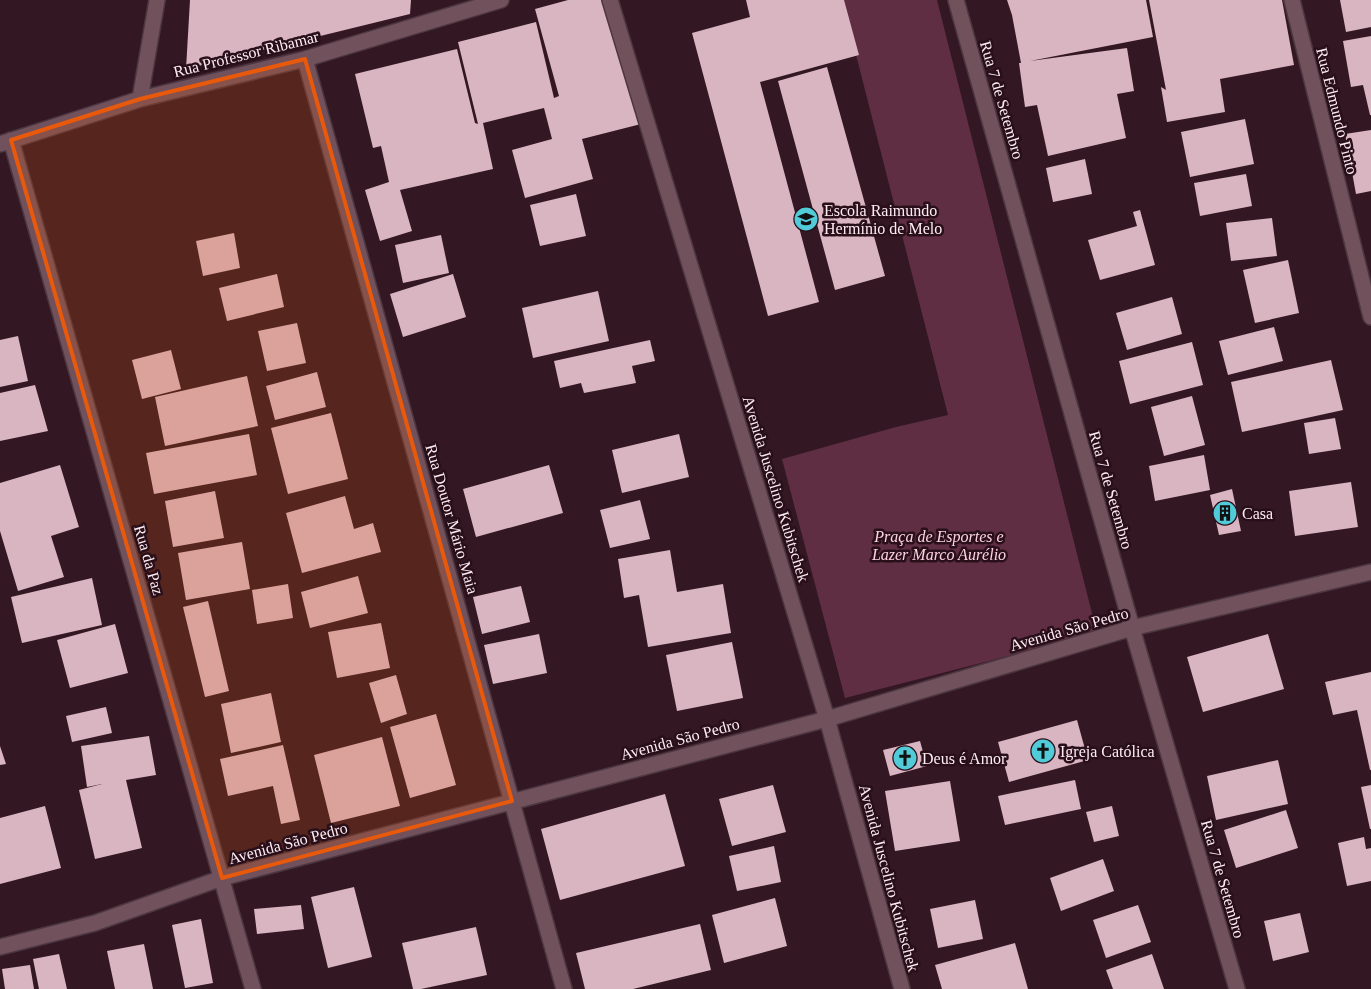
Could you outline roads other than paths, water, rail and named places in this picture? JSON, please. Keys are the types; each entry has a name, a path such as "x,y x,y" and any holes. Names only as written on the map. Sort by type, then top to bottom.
{"street":[{"path":"140,99 157,0"},
{"name":"Rua Professor Ribamar","path":"6,142 140,99 305,59 501,0"},
{"name":"Avenida Juscelino Kubitschek","path":"610,0 827,719 902,989"},
{"name":"Rua 7 de Setembro","path":"956,0 1132,628 1237,989"},
{"name":"Rua Edmundo Pinto","path":"1292,0 1371,317"},
{"name":"Rua Doutor Mário Maia","path":"305,59 564,989"},
{"name":"Rua da Paz","path":"6,142 253,989"},
{"name":"Avenida São Pedro","path":"0,947 95,923 222,878 827,719 1132,628 1371,572"}],"place":[{"name":"Escola Raimundo Hermínio de Melo","path":"806,219"},
{"name":"Casa","path":"1225,513"},
{"name":"Igreja Católica","path":"1043,751"},
{"name":"Deus é Amor","path":"905,758"}],"park label":[{"name":"Praça de Esportes e Lazer Marco Aurélio","path":"939,545"}]}
